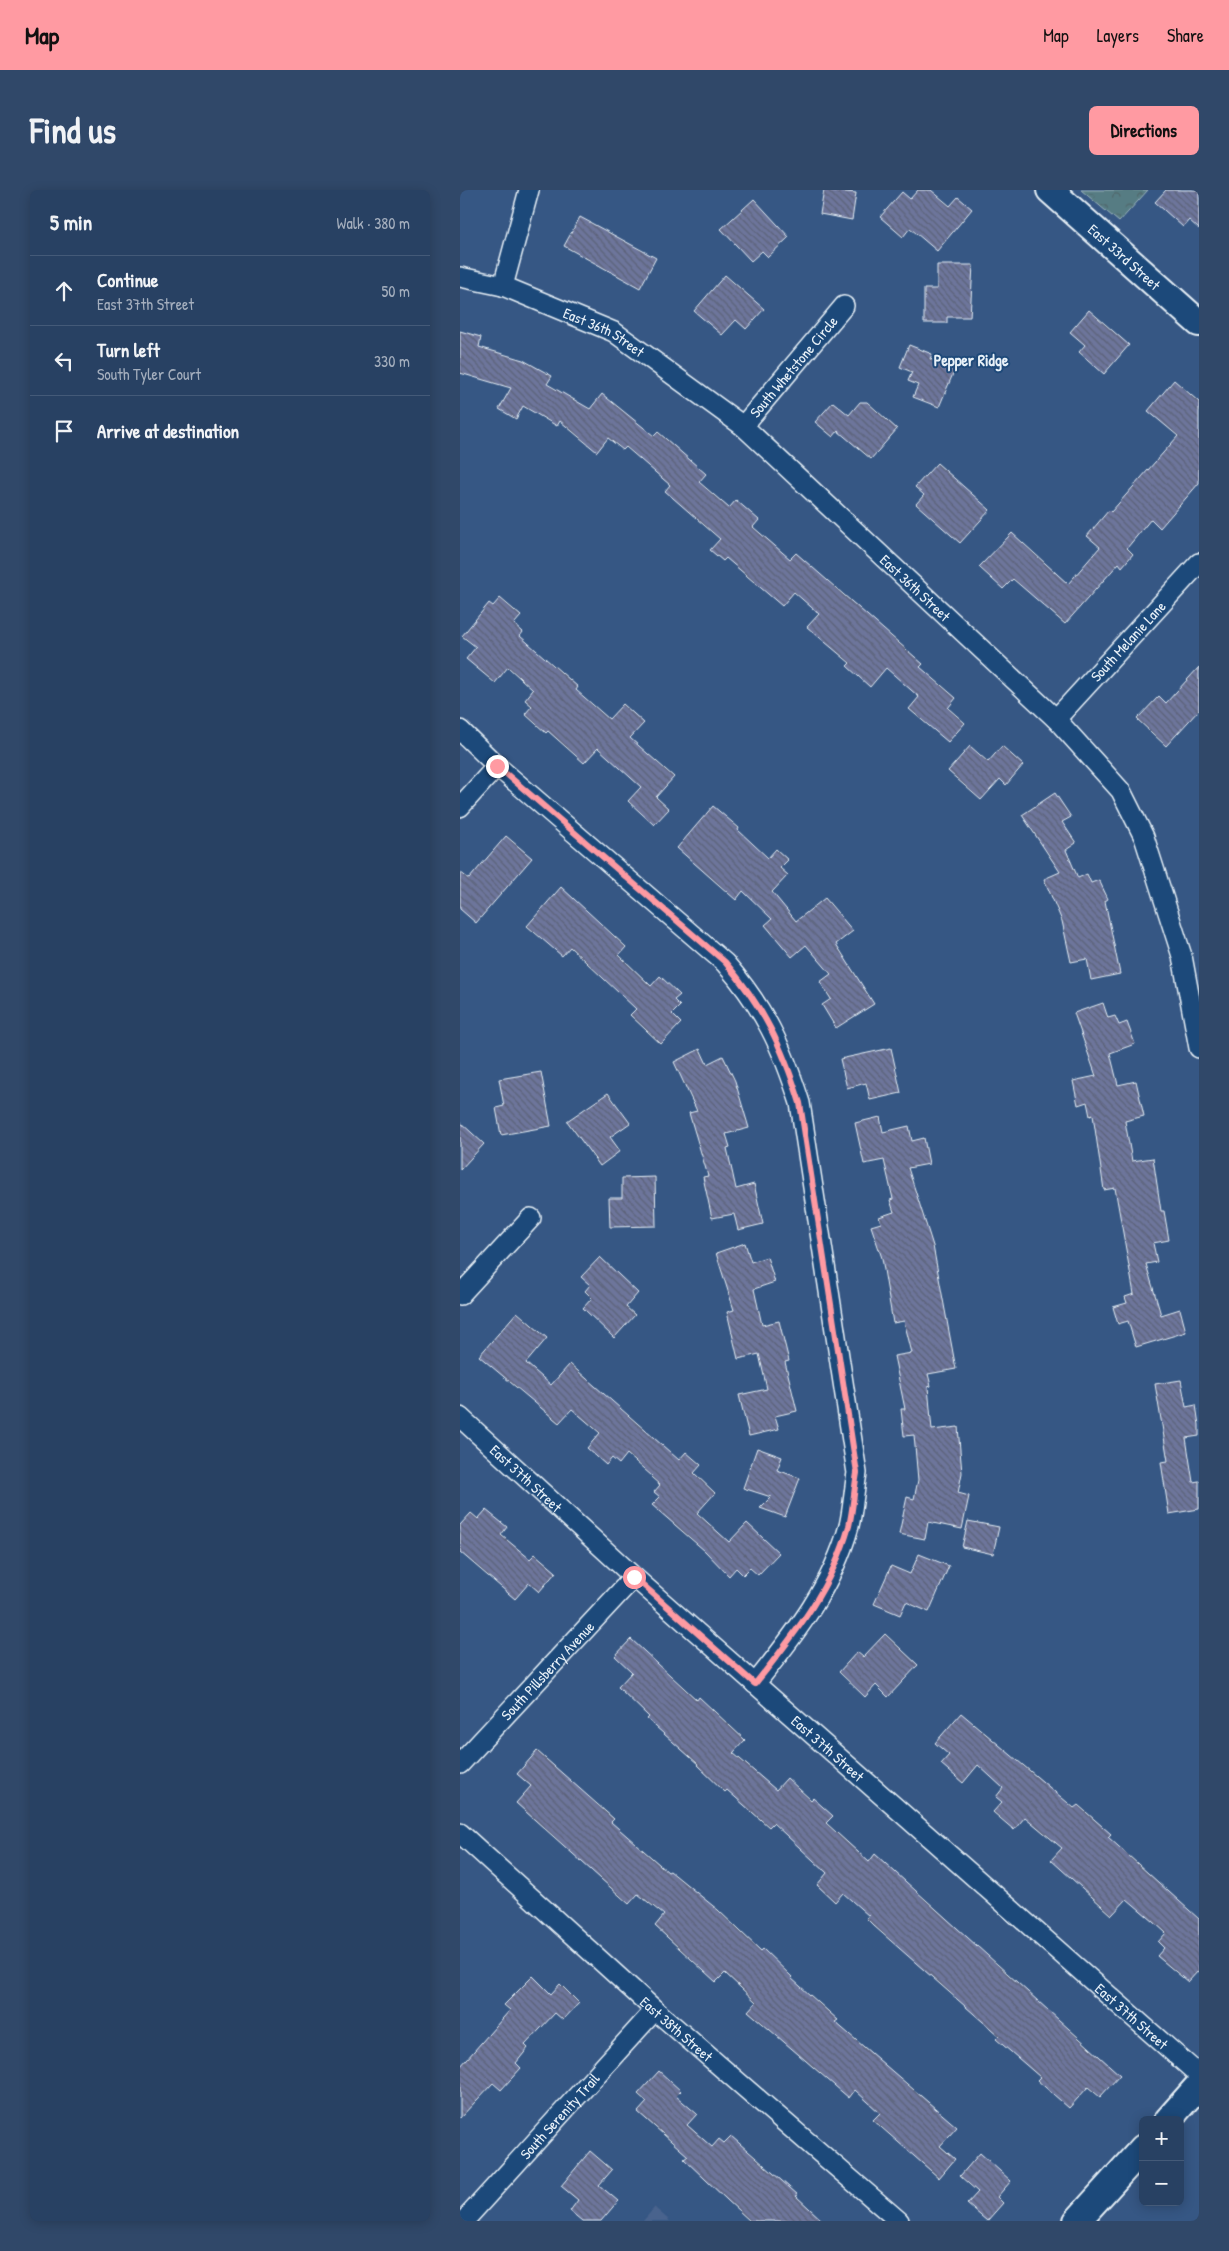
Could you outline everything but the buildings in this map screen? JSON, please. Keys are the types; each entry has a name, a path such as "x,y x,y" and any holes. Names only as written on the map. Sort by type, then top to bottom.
{"street":[{"path":"503,286 529,190"},
{"name":"East 33rd Street","path":"1050,190 1199,323"},
{"name":"East 36th Street","path":"460,277 503,286 614,332 743,426 1056,719 1121,791 1144,837 1191,954 1199,1048"},
{"name":"South Whetstone Circle","path":"743,426 844,306"},
{"name":"South Melanie Lane","path":"1056,719 1199,563"},
{"path":"460,730 497,766 725,962 745,985 766,1017 786,1060 800,1103 857,1473 849,1526 832,1574 802,1624 755,1684"},
{"path":"460,807 497,766"},
{"path":"460,1296 531,1218"},
{"name":"East 37th Street","path":"460,1417 634,1577 1199,2075"},
{"name":"South Pillsberry Avenue","path":"460,1764 634,1577"},
{"name":"East 38th Street","path":"460,1833 655,2010 899,2221"},
{"name":"South Serenity Trail","path":"464,2221 655,2010"},
{"path":"1172,2116 1199,2085"},
{"path":"1077,2221 1139,2152"}],"shaded area":[{"path":"655,2208 670,2221 643,2221"}],"green space":[{"path":"1081,190 1148,190 1119,222"}],"district":[{"name":"Pepper Ridge","path":"971,360"}],"route":[{"path":"497,766 725,962 745,985 766,1017 786,1060 800,1103 857,1473 849,1526 832,1574 802,1624 755,1684 634,1577"}]}
